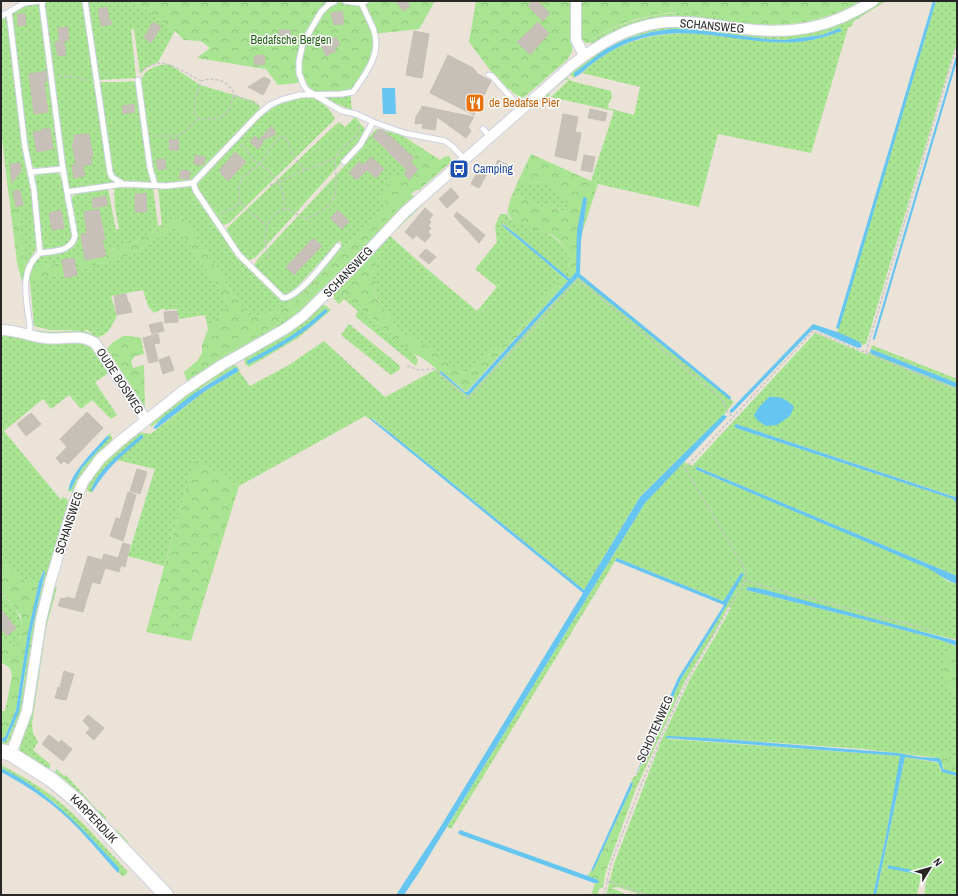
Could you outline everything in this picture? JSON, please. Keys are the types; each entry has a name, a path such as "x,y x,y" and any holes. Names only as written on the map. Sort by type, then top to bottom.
{"street":[{"path":"576,1 576,40 584,55"},
{"name":"SCHANSWEG","path":"6,752 27,712 41,620 50,583 73,506 84,482 100,459 120,441 183,391 216,369 279,333 303,316 354,266 405,212 464,159 487,132 521,109 596,46 623,33 658,23 695,22 770,32 791,31 824,25 858,10 873,1"},
{"name":"OUDE BOSWEG","path":"1,330 15,330 51,338 87,338 95,343 146,420"},
{"name":"KARPERDIJK","path":"6,752 52,780 77,801 166,895"}],"lane":[{"path":"1,16 24,3 38,1"},
{"path":"28,334 30,327 25,281 31,261 40,253 66,249 74,242 75,236 63,169 42,5 43,1"},
{"path":"85,1 110,172 116,180 123,184"},
{"path":"335,1 329,4 321,12 303,43 299,62 299,73 304,86 308,91 342,111 404,133 445,141 464,159"},
{"path":"68,192 123,184 183,185 193,183 258,115 280,100 300,95 341,94 353,92 368,71 375,56 376,46 373,29 364,2 346,1"},
{"path":"9,12 25,147 34,190 40,253"},
{"path":"489,75 492,76 521,109"},
{"path":"138,80 150,168 155,185"},
{"path":"344,162 360,145 373,122"},
{"path":"30,172 63,169"},
{"path":"193,183 196,191 240,255 282,298 287,298 303,287 338,246"}],"path":[{"path":"865,353 957,44"},
{"path":"138,80 140,72 148,66 161,63 180,70 201,81 213,78 222,81 229,86 235,96 260,106 268,107"},
{"path":"51,77 75,77 89,82 96,81"},
{"path":"201,81 194,110 196,117 199,119 207,120 218,118 228,112 233,97 235,96"},
{"path":"270,186 279,184 295,174 325,164 335,158 356,136 362,117"},
{"path":"146,136 176,136 182,134 199,119"},
{"path":"266,227 259,218 246,209 240,202 239,189 241,179 260,164 280,137 284,137 288,141 293,156 305,171"},
{"path":"236,138 247,153 269,171 279,184 283,192 285,209"},
{"path":"268,258 265,243 266,227 271,218 278,212 285,209 292,211 301,218 306,219 324,209 331,203 335,195 337,185 335,158"},
{"path":"214,216 227,212 240,202"},
{"path":"407,366 419,370 434,369 468,398 578,279 723,400 727,411 732,417"},
{"path":"931,630 746,581 746,571 684,468 813,332 957,390"},
{"name":"SCHOTENWEG","path":"604,895 611,863 665,728 689,676 746,581"},
{"path":"607,881 649,895"}],"green space":[{"path":"47,1 83,1 101,127 111,178 115,183 69,189 44,6"},
{"path":"87,1 134,1 175,31 158,62 146,68 140,74 134,29 131,29 136,78 98,80"},
{"name":"Bedafsche Bergen","path":"134,1 435,1 419,29 373,34 375,49 372,61 361,78 349,92 321,93 311,90 307,86 305,78 297,83 278,85 266,69 197,58 210,48 201,41 184,40 175,31"},
{"path":"476,1 860,1 831,15 800,23 769,25 753,24 677,12 653,15 633,20 609,30 586,43 581,39 572,40 572,52 567,60 523,98 513,93 510,89 505,90 469,42"},
{"path":"860,1 867,1 821,22 771,28 698,18 605,37 593,43 586,43 607,31 629,22 652,16 676,13 677,11 743,22 781,25 802,23 822,18 841,11"},
{"path":"879,1 886,1 854,21 852,23 853,25 848,28 811,153 718,134 699,207 598,184 591,181 614,111 551,97 568,81 566,79 549,93 550,98 548,99 544,93 566,77 571,81 611,91 612,98 609,102 608,108 634,115 640,87 582,73 596,61 626,44 659,35 676,34 712,35 765,41 797,42 809,41 841,31 841,29 822,35 785,40 765,39 692,29 670,29 651,32 624,40 606,49 574,78 570,75 570,71 587,58 618,39 653,28 679,25 768,35 861,13"},
{"path":"936,1 957,1 957,41 866,344 862,345 860,342 837,333"},
{"path":"40,4 61,163 59,166 35,168 32,166 28,153 11,16 13,12 19,8 27,5"},
{"path":"7,15 24,158 31,188 37,247 26,266 24,261 13,172 6,173 1,129 1,17"},
{"path":"169,64 200,85 254,101 259,105 260,110 195,178 176,184 160,183 157,181 152,171 141,80 148,70 160,65"},
{"path":"137,81 151,183 134,183 123,181 114,176 111,171 98,83"},
{"path":"351,94 352,110 321,95"},
{"path":"300,97 316,99 323,103 335,119 229,223 224,225 222,224 198,190 198,183 260,117 280,103"},
{"path":"355,117 365,129 358,144 256,257 250,260 245,258 227,233 227,228 333,127 339,122 345,127"},
{"path":"376,129 400,134 417,145 414,152 415,160 408,166 408,174 405,177 394,179 386,186 383,192 387,201 384,207 291,305 259,317 250,315 241,306 182,217 134,242 123,246 70,261 30,269 33,262 37,258 44,255 69,250 77,240 72,197 77,193 108,189 116,230 119,229 115,208 114,188 153,187 158,226 162,225 158,188 188,186 193,188 259,279 284,300 290,300 302,289 342,243 339,241 298,286 285,297 258,273 254,266 257,260 339,172"},
{"path":"417,145 440,160 449,156 452,161 419,190 416,190 411,194 312,298 273,327 217,360 187,381 184,372 197,361 202,353 202,345 208,329 229,304 177,226 151,241 135,253 115,260 29,282 30,269 70,261 123,246 134,242 182,217 241,306 250,315 259,317 291,305 384,207 387,201 381,199 386,184 393,177 405,177 408,174 408,166 415,159 414,152"},
{"path":"531,154 598,184 582,233 587,200 583,198 576,272 570,279 565,275 571,260 567,250 560,242 550,234 513,220 509,215 509,205 515,196 524,198 540,207 553,204 562,212 569,211 570,205 547,183 526,182 520,177"},
{"path":"14,172 24,261 26,266 22,282 17,262 6,173"},
{"path":"58,173 64,185 70,215 72,239 68,245 43,250 35,177 37,174"},
{"path":"520,177 526,182 547,183 571,205 569,211 563,212 553,204 540,207 524,198 515,196 509,202"},
{"path":"411,194 415,197 332,285 291,321 180,389 178,388 217,360 273,327 312,298"},
{"path":"420,203 423,204 390,236 477,311 497,287 475,269 497,242 495,226 500,214 507,214 510,219 538,229 554,238 561,243 571,260 565,275 502,223 504,227 563,277 538,309 510,339 489,354 473,369 465,373 459,371 420,342 400,333 374,293 375,289 370,276 375,268 374,253 339,291 414,353 418,360 416,366 355,316 358,311 344,299 339,304 334,299 334,293"},
{"path":"177,226 229,304 208,329 205,315 179,319 177,309 165,310 164,308 154,313 148,306 143,290 111,296 117,316 109,330 100,337 95,338 33,333 34,330 50,332 83,330 50,330 34,326 30,281 115,260 135,253 151,241"},
{"path":"374,253 378,256 378,262 370,276 376,282 374,293 400,333 420,342 440,354 459,371 465,373 473,369 489,354 510,339 538,309 563,277 568,281 466,392 441,371 440,372 414,353 339,291"},
{"path":"577,277 582,279 734,402 722,417 640,497 584,590 372,418 371,420 365,416 239,486 194,460 164,566 128,556 155,469 117,460 126,448 100,475 93,487 92,493 84,489 102,462 138,432 152,433 205,391 239,371 250,386 289,365 324,341 385,397 437,369 468,396"},
{"path":"325,305 331,310 298,338 249,367 245,364 244,358 284,334"},
{"path":"349,324 399,365 400,369 391,375 341,335"},
{"path":"815,333 868,355 870,351 906,368 957,388 956,497 736,424 736,428 953,499 957,504 957,576 697,467 697,470 925,566 947,581 957,584 957,640 865,618 758,588 746,590 877,623 940,640 956,646 947,657 953,695 957,698 957,762 922,751 904,754 864,749 709,738 666,737 669,739 901,756 873,895 642,895 618,887 612,888 627,895 606,895 614,864 661,741 691,677 731,608 728,607 715,632 685,681 635,791 631,789 633,783 631,782 634,776 636,776 658,731 681,679 718,620 743,574 741,573 723,601 617,558 451,829 447,827 645,503 684,462 692,466"},
{"path":"1,334 84,341 94,347 110,372 95,382 117,415 111,419 92,400 81,409 69,395 51,409 43,399 4,431 61,500 63,497 67,499 69,503 24,705 12,739 6,744 1,745 1,742 6,741 17,715 23,688 31,633 45,572 43,571 39,582 28,581 17,576 8,568 1,558"},
{"path":"123,336 141,338 144,354 135,356 131,361 133,368 144,365 145,407 107,349 112,343"},
{"path":"872,345 957,379 957,383 871,349"},
{"path":"232,364 237,366 240,370 239,371 236,367 203,387 151,427 150,422 185,394"},
{"path":"110,433 113,441 74,492 67,491 69,488 71,489 82,468 109,437 107,436"},
{"path":"194,459 239,486 191,641 146,632"},
{"path":"1,558 8,568 17,576 28,581 39,582 28,633 16,710 3,739 1,739 1,711 5,711 12,676 10,668 1,662 1,640 15,647 20,638 22,629 21,616 1,591"},
{"path":"57,587 46,628 32,724 33,733 38,742 33,750 50,764 50,768 46,770 20,751 19,747 20,739 28,721 44,624 52,588"},
{"path":"1,591 17,611 21,621 22,631 15,647 1,640"},
{"path":"956,646 957,698 947,684 944,672 947,656"},
{"path":"922,751 947,753 949,759 957,762 957,773 944,770 939,758 904,754"},
{"path":"905,757 939,763 940,770 957,776 957,895 924,895 927,875 921,876 917,895 876,895"},
{"path":"1,765 36,785 66,807 85,825 128,872 123,877 55,803 24,781 1,768"},
{"path":"56,769 64,776 66,775 99,812 99,810 106,817 105,820 116,831 116,829 129,843 128,845 175,895 172,895 54,775"},
{"path":"631,789 635,791 606,871 603,887 599,889 598,895 591,895 595,883 597,884 587,876 591,871 593,871"}],"water":[{"path":"933,1 936,1 842,319 839,328 837,329 836,328"},
{"path":"840,28 842,31 815,39 780,43 711,35 676,33 649,36 615,49 599,59 582,73 575,77 574,75 574,73 606,49 624,40 651,32 670,29 692,29 765,39 785,40 822,35"},
{"path":"957,53 957,61 875,339 873,340 873,338"},
{"path":"382,88 395,88 396,114 383,114"},
{"path":"585,197 587,199 581,241 580,274 731,397 730,400 578,277 468,396 440,373 441,371 465,392 467,392 568,281 501,223 570,279 576,272 577,231 583,198"},
{"path":"325,309 328,311 301,334 270,353 249,364 247,363 247,361 297,332"},
{"path":"813,324 840,333 860,342 862,347 858,348 816,330 812,330 733,412 730,413 730,410"},
{"path":"871,349 957,383 957,388 872,354 870,352"},
{"path":"236,367 239,371 205,391 156,429 153,428 161,419 193,394"},
{"path":"769,397 783,399 794,407 790,416 777,425 766,426 757,420 754,415 759,407"},
{"path":"723,415 727,416 726,418 645,503 418,874 404,895 396,895 441,826 583,593 371,420 371,418 584,590 640,497"},
{"path":"736,424 955,497 957,492 957,504 953,499 736,428 734,426"},
{"path":"141,435 143,435 143,438 115,462 93,491 91,491 98,476 105,468"},
{"path":"107,436 110,437 82,468 71,489 69,490 73,477 90,454"},
{"path":"695,467 957,576 957,584 925,567 697,470"},
{"path":"617,558 723,601 741,573 744,574 718,620 681,679 658,731 635,776 678,678 724,605 615,561"},
{"path":"44,570 45,572 31,633 19,711 6,741 1,742 1,739 5,737 16,710 28,632 39,582"},
{"path":"748,587 758,588 957,641 957,646 877,623 746,590"},
{"path":"667,736 898,753 920,757 939,758 943,769 957,773 957,776 942,772 938,762 905,757 876,895 873,895 886,836 900,756 665,738"},
{"path":"1,768 35,788 65,812 119,868 119,872 118,873 88,839 64,815 36,793 1,772"},
{"path":"631,782 633,783 631,789 593,871 591,871"},
{"path":"460,830 588,876 598,880 599,883 594,883 461,835 458,833"}],"building":[{"path":"396,1 407,1 410,6 403,11"},
{"path":"533,1 537,1 550,13 543,21 528,6"},
{"path":"107,7 109,19 113,24 101,26 98,9"},
{"path":"342,11 344,24 334,25 331,13"},
{"path":"17,14 25,14 26,25 18,26"},
{"path":"153,22 161,27 151,43 144,38"},
{"path":"538,22 549,33 530,55 517,42"},
{"path":"68,27 69,40 64,41 66,55 58,56 55,42 59,41 58,28"},
{"path":"279,30 290,30 290,43 279,43"},
{"path":"414,31 429,34 422,78 406,75"},
{"path":"336,37 340,45 334,48 336,51 326,56 321,45"},
{"path":"264,55 265,64 255,65 254,56"},
{"path":"448,55 473,68 478,74 491,81 474,115 430,93"},
{"path":"46,71 47,81 44,82 48,112 34,114 29,74"},
{"path":"264,77 270,80 270,82 263,95 248,87"},
{"path":"134,104 135,112 123,114 122,106"},
{"path":"421,106 474,117 468,127 471,131 466,138 437,117 435,130 422,128 423,123 415,124 416,117 422,107"},
{"path":"590,109 607,113 605,121 588,118"},
{"path":"563,114 578,117 575,132 581,133 576,161 555,156"},
{"path":"272,126 276,134 261,141 263,143 258,149 250,142 255,136 259,140"},
{"path":"50,128 53,149 37,152 33,132"},
{"path":"379,129 383,130 414,158 411,162 418,169 409,180 404,173 407,170 372,137"},
{"path":"89,134 93,156 91,156 92,164 83,166 85,176 74,178 72,165 76,164 72,143 74,143 74,135"},
{"path":"178,139 179,150 170,150 169,140"},
{"path":"235,152 246,162 228,181 219,171"},
{"path":"195,155 205,157 204,165 194,164"},
{"path":"584,155 595,157 592,172 581,170"},
{"path":"371,157 384,169 376,178 367,170 357,180 349,173 359,162 363,165"},
{"path":"165,159 166,169 158,170 156,160"},
{"path":"498,160 511,167 507,174 495,167"},
{"path":"20,163 21,171 12,183 10,164"},
{"path":"480,167 488,172 479,188 471,184"},
{"path":"181,170 190,171 189,179 179,178"},
{"path":"451,188 459,197 447,208 439,199"},
{"path":"20,190 23,205 16,207 13,191"},
{"path":"146,193 147,212 135,212 135,194"},
{"path":"106,196 108,205 93,208 92,199"},
{"path":"425,208 433,215 429,220 431,222 428,226 431,228 428,232 431,235 425,242 416,235 413,239 405,232"},
{"path":"99,209 105,240 102,240 106,256 85,260 81,235 87,233 84,212"},
{"path":"61,210 64,228 52,230 49,213"},
{"path":"338,210 349,221 342,229 330,218"},
{"path":"457,212 485,235 479,243 454,216"},
{"path":"313,238 322,246 294,275 286,267"},
{"path":"426,249 436,257 429,264 419,256"},
{"path":"74,258 77,275 65,278 62,260"},
{"path":"126,294 132,312 117,315 114,296"},
{"path":"177,311 178,322 165,323 164,312"},
{"path":"162,322 164,331 152,334 149,325"},
{"path":"158,334 160,343 154,344 158,361 149,363 143,338"},
{"path":"169,356 174,370 163,374 159,360"},
{"path":"87,412 103,428 68,464 64,461 61,464 56,458 67,447 60,439"},
{"path":"31,413 41,424 26,436 17,424"},
{"path":"137,469 147,472 140,494 130,491"},
{"path":"128,492 136,495 123,541 110,536 116,518 120,519"},
{"path":"123,543 130,545 125,567 121,565 119,572 105,568 100,584 92,582 83,612 58,606 61,598 66,599 66,597 75,599 88,556 102,560 104,554 118,558"},
{"path":"1,609 16,628 7,636 1,628"},
{"path":"64,671 74,674 66,700 55,698 58,687 60,688"},
{"path":"88,715 104,728 94,740 86,733 90,728 83,721"},
{"path":"49,735 59,743 61,740 72,749 63,761 42,744"}],"waterway":[{"path":"889,867 925,874"}],"place":[{"name":"de Bedafse Pier","path":"475,103"},
{"name":"Camping","path":"459,169"}]}
